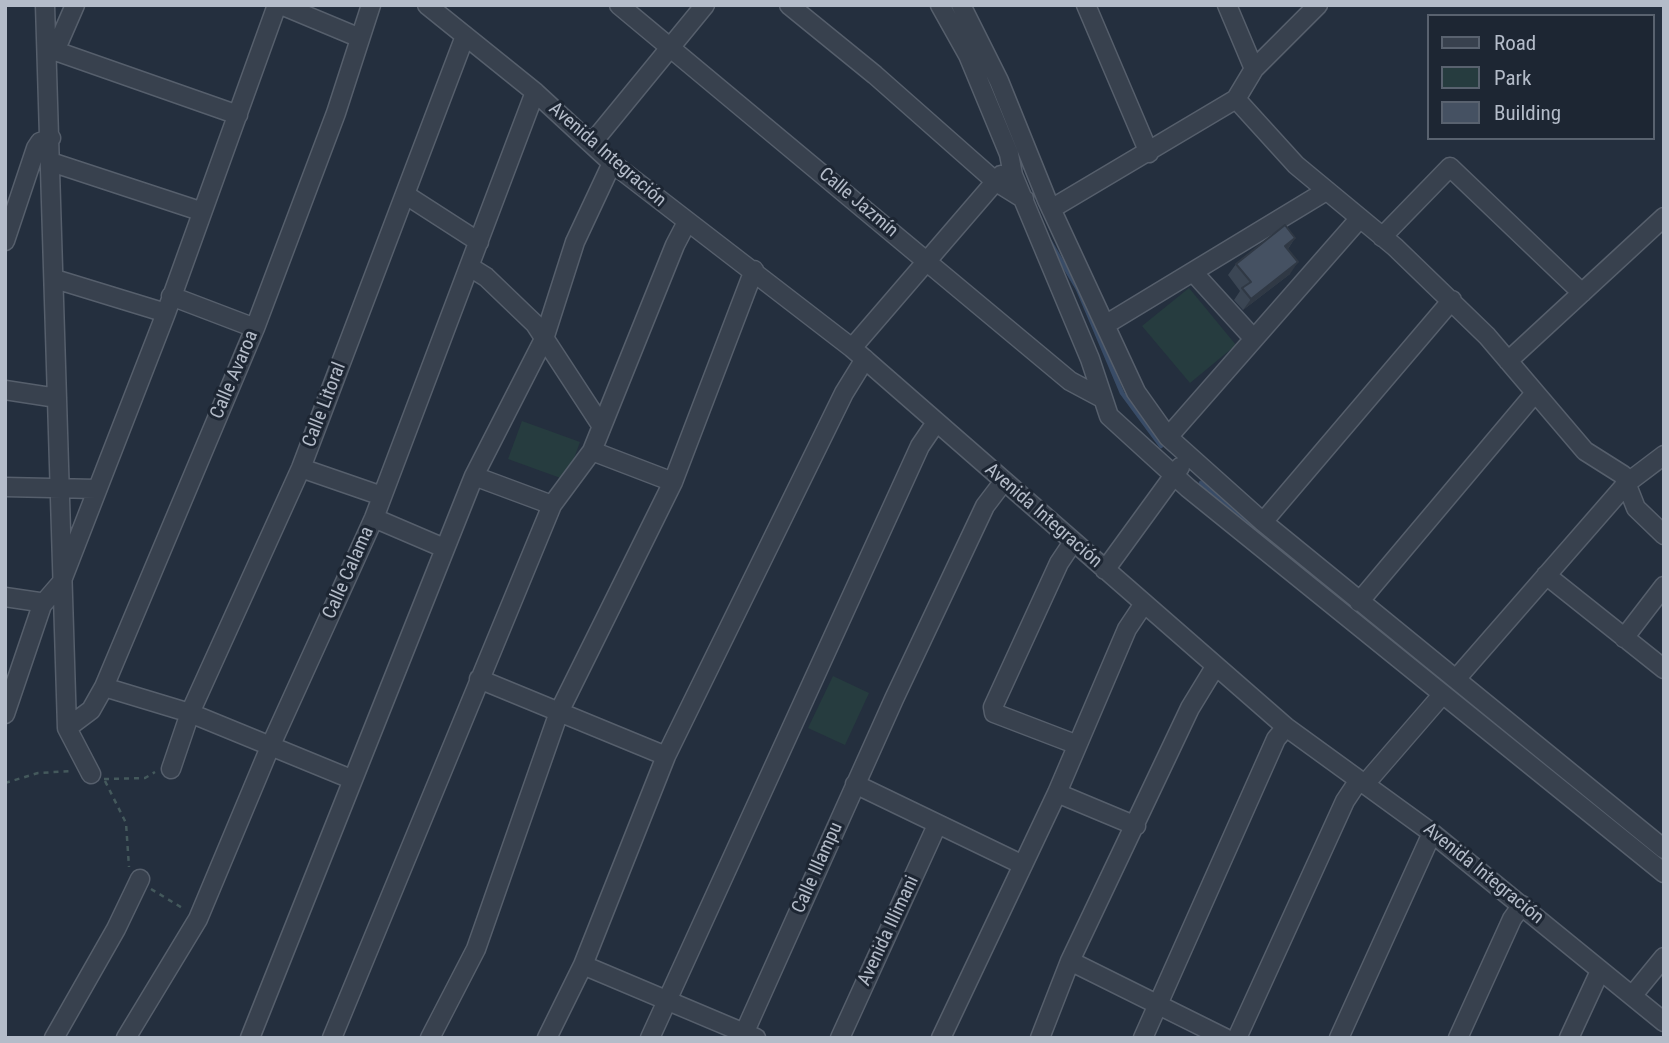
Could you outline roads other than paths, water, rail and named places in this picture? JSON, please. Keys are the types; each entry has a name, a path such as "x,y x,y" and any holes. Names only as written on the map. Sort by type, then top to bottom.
{"street":[{"path":"45,5 51,50 51,162 67,728 97,777"},
{"path":"51,50 75,5"},
{"path":"6,707 42,605 61,583 169,304 279,5 360,38"},
{"name":"Calle Avaroa","path":"67,728 91,710 104,687 255,328 336,113 371,5"},
{"name":"Avenida Integración","path":"427,5 535,92 612,163 859,353 1143,605 1286,726 1432,833 1664,1023"},
{"name":"Calle Jazmín","path":"619,5 1070,381 1100,397"},
{"path":"592,143 705,5"},
{"path":"789,5 875,75 995,181 1031,203 1049,205 1149,153 1236,99 1254,69 1318,5"},
{"path":"940,5 968,55 1023,199 1090,359 1108,416 1172,475 1664,873"},
{"path":"961,5 999,81 1049,205 1136,393 1168,437 1263,522 1359,602 1664,849"},
{"path":"1086,5 1149,153"},
{"path":"1227,5 1254,69"},
{"name":"Calle Litoral","path":"171,769 190,713 301,468 465,36"},
{"path":"51,50 238,115"},
{"name":"Calle Calama","path":"126,1038 198,919 270,747 374,518 535,92"},
{"path":"1236,99 1296,165 1452,300 1585,451 1618,470 1627,483 1636,508 1664,535"},
{"path":"5,241 36,148 40,142 51,138"},
{"path":"51,162 201,211"},
{"path":"250,1038 444,548 474,476 544,339 575,242 612,163"},
{"path":"547,1038 583,965 666,756 844,393 859,353 927,261 1011,165"},
{"path":"1382,237 1450,167 1582,293"},
{"path":"1105,325 1326,191"},
{"path":"406,195 479,242"},
{"path":"1508,361 1664,217"},
{"path":"1168,437 1360,218"},
{"path":"332,1038 552,505 592,451 675,245 688,222"},
{"path":"470,267 520,308 601,425"},
{"path":"430,1038 476,949 559,712 673,482 754,270"},
{"path":"1193,272 1254,339"},
{"path":"55,279 169,304 255,328"},
{"path":"1263,522 1452,300"},
{"path":"5,390 57,398"},
{"path":"1359,602 1535,393"},
{"path":"650,1038 920,446 936,424"},
{"path":"592,451 673,482"},
{"path":"1456,679 1627,483 1664,455"},
{"path":"1105,570 1172,475 1190,457"},
{"path":"301,468 382,496"},
{"path":"474,476 552,505"},
{"name":"Calle Illampu","path":"747,1036 894,699 985,506 1004,481"},
{"path":"5,486 59,490 96,489"},
{"path":"374,518 444,548"},
{"path":"1073,541 1059,563 995,700 994,713 1075,744"},
{"path":"1546,575 1664,669"},
{"path":"1624,638 1664,586"},
{"path":"5,597 39,602 42,605"},
{"path":"942,1038 1057,793 1075,744 1127,629 1143,605"},
{"path":"1040,1038 1070,961 1190,708 1215,667"},
{"path":"479,679 666,756"},
{"path":"104,687 190,713 351,779"},
{"path":"1237,1038 1345,801 1442,695"},
{"path":"1143,1038 1276,739 1286,726"},
{"path":"855,784 1023,865"},
{"path":"1057,793 1136,826"},
{"name":"Avenida Illimani","path":"840,1038 937,825"},
{"path":"1339,1038 1432,833"},
{"path":"54,1038 116,929 140,879"},
{"path":"1458,1038 1512,919 1522,905"},
{"path":"1632,996 1664,957"},
{"path":"1070,961 1225,1038"},
{"path":"583,965 667,999 747,1036"},
{"path":"1569,1038 1600,971"}],"waterway":[{"path":"1050,242 1078,289 1122,393 1161,446"},
{"path":"1201,483 1258,529"}]}
